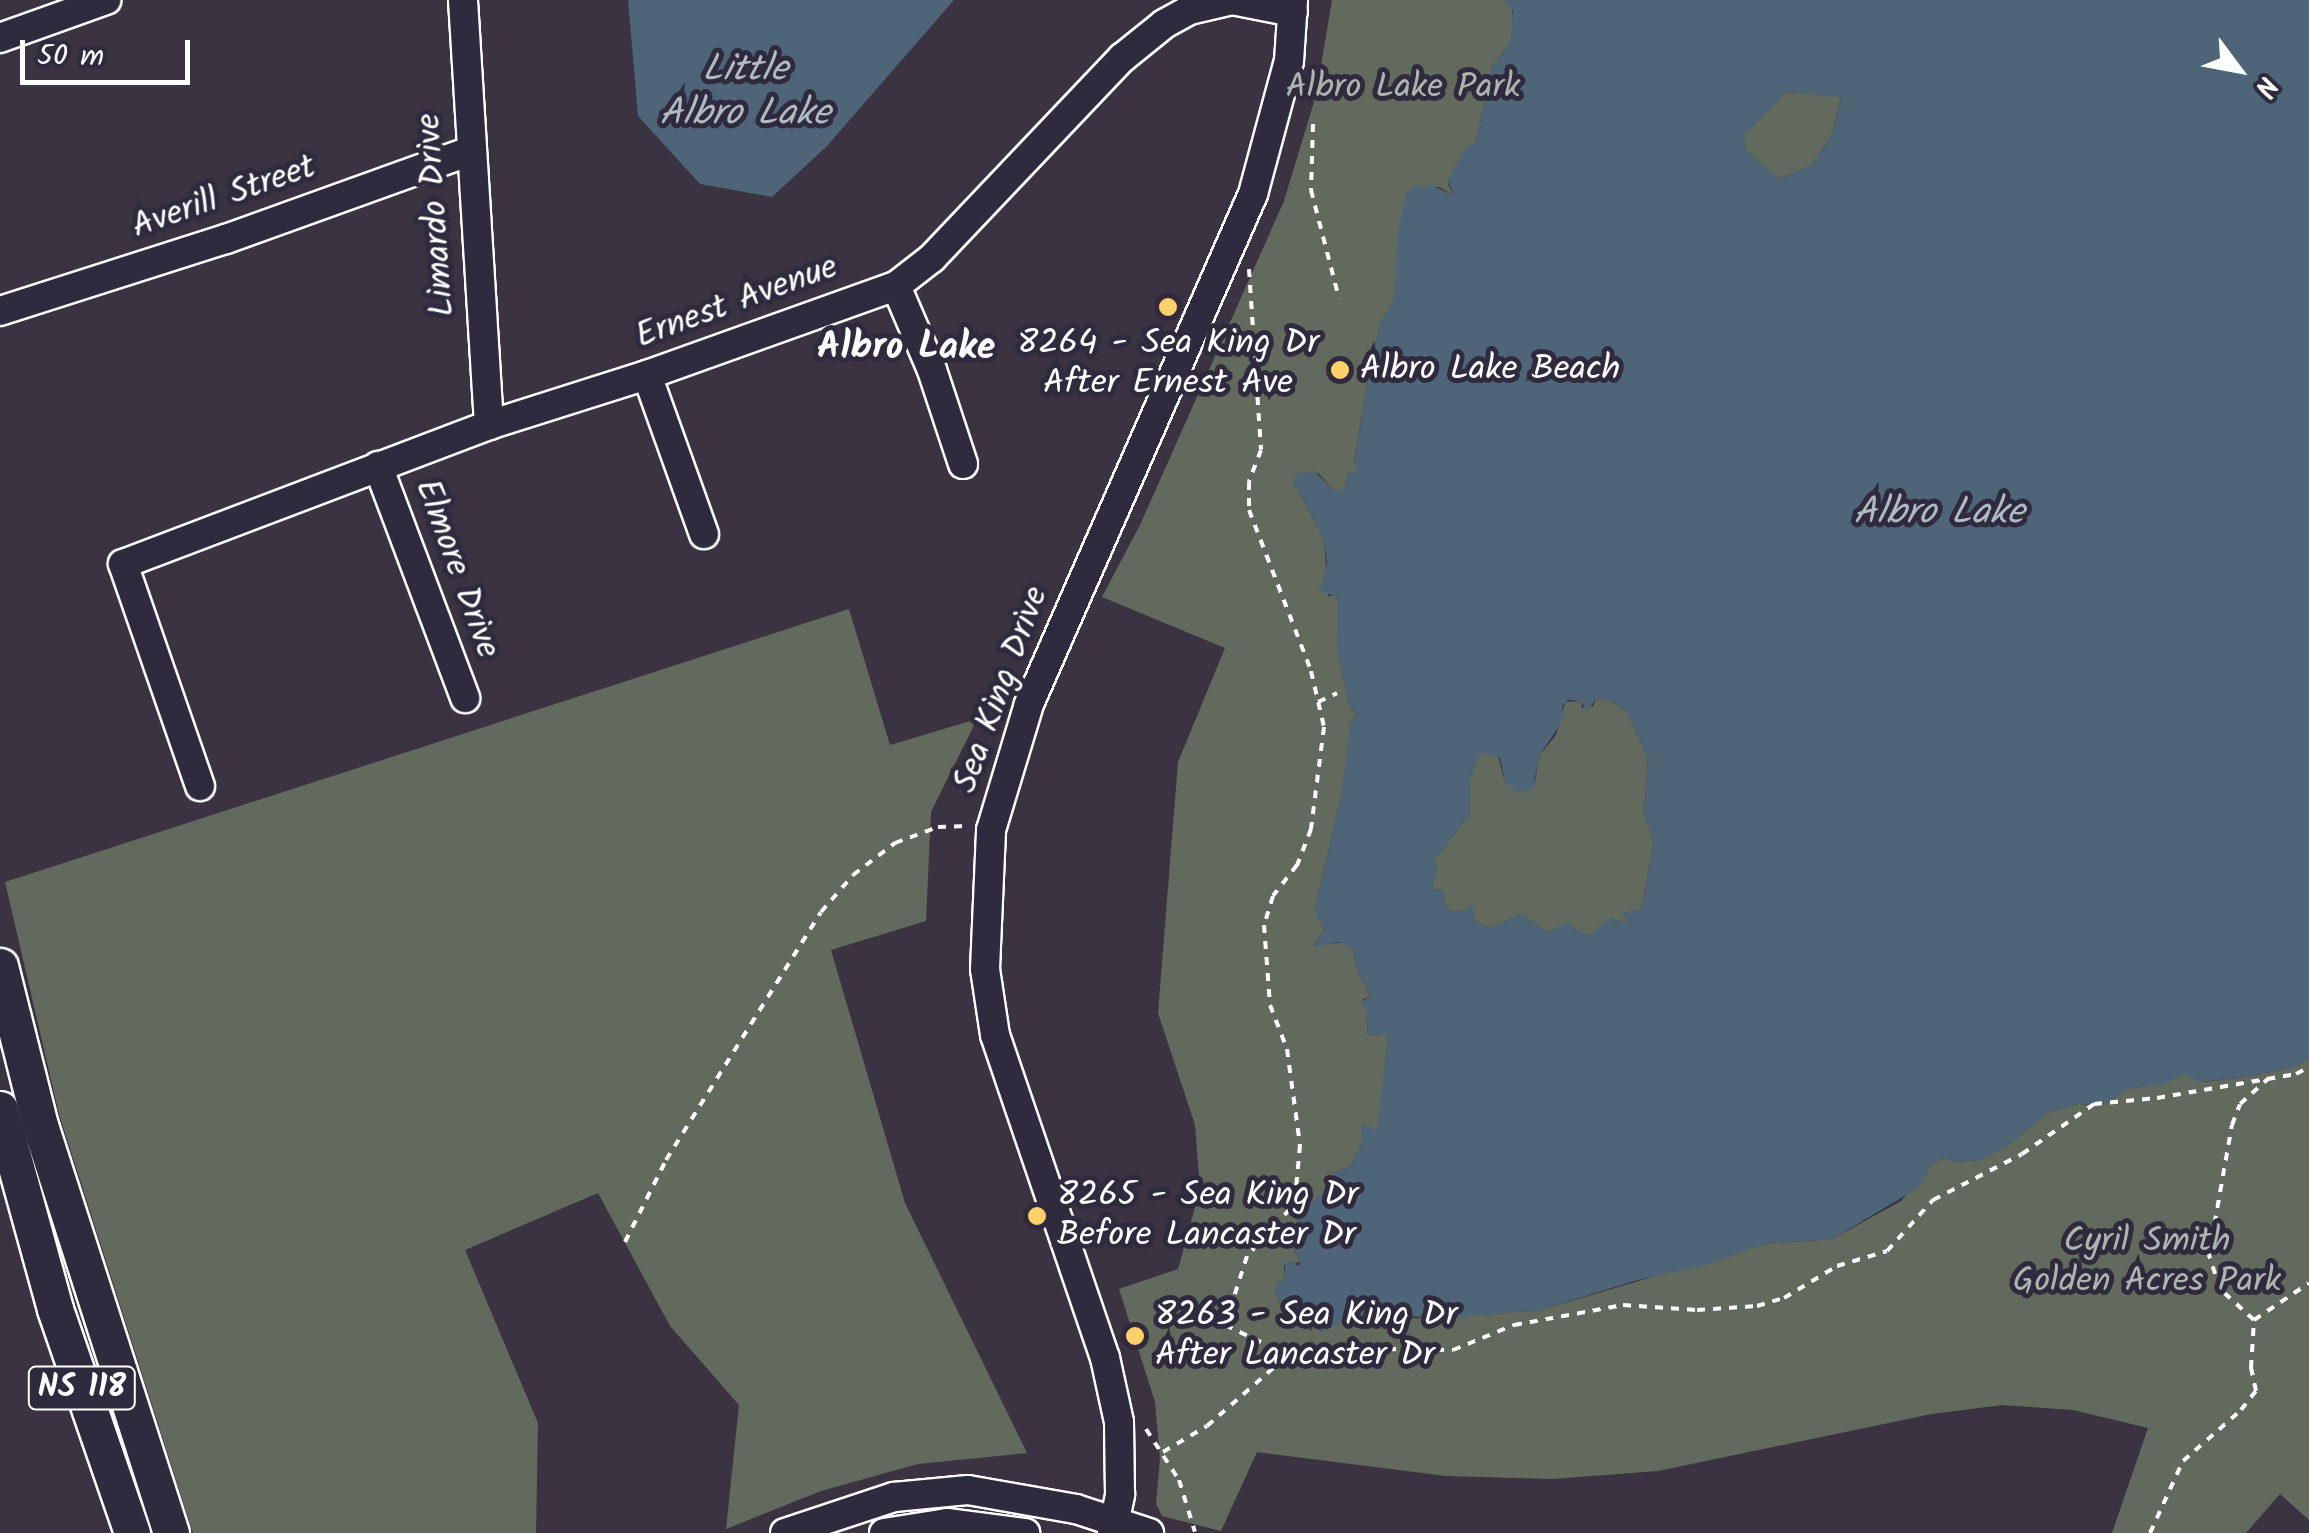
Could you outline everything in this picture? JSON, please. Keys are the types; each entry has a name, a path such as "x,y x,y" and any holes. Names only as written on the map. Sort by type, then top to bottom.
{"main road":[{"name":"NS 118","path":"0,966 40,1125 171,1533"},
{"name":"NS 118","path":"0,1109 56,1310 132,1533"}],"street":[{"path":"0,38 106,0"},
{"name":"Limardo Drive","path":"463,0 489,426"},
{"name":"Ernest Avenue","path":"200,786 124,564 489,426 647,375 896,286 932,258 1122,58 1164,24 1189,10 1232,0 1293,6"},
{"name":"Sea King Drive","path":"1113,1526 1120,1494 1119,1422 1105,1358 995,1035 985,969 991,830 1029,704 1253,194 1289,61 1293,6"},
{"name":"Averill Street","path":"0,311 226,239 470,151"},
{"path":"896,286 932,370 963,464"},
{"path":"647,375 704,534"},
{"name":"Elmore Drive","path":"378,466 464,698"},
{"path":"784,1533 858,1507 931,1491 1003,1493 1150,1533"},
{"path":"884,1533 946,1523 1025,1533"}],"path":[{"path":"1313,124 1311,190 1339,298"},
{"path":"1249,260 1261,450 1249,482 1249,510 1311,671 1324,727 1311,829 1297,865 1273,896 1264,925 1270,1006 1287,1049 1300,1145 1296,1188 1290,1209 1248,1256 1225,1325 1288,1355"},
{"path":"1318,702 1337,693"},
{"path":"624,1242 666,1160 770,986 820,912 853,875 916,833 954,825 991,830"},
{"path":"1163,1452 1207,1426 1288,1355 1308,1348 1453,1350 1514,1325 1623,1305 1698,1310 1757,1306 1784,1298 1837,1266 1887,1251 1933,1200 2022,1154 2094,1104 2269,1078 2309,1067"},
{"path":"2254,1320 2220,1289 2210,1254 2232,1125 2240,1104 2269,1078"},
{"path":"2254,1320 2309,1283"},
{"path":"2150,1533 2183,1461 2256,1390 2251,1368 2254,1320"},
{"path":"1142,1423 1179,1480 1194,1532"}],"green space":[{"name":"Cyril Smith Golden Acres Park","path":"1332,0 1504,0 1512,8 1513,27 1511,41 1492,68 1476,141 1466,148 1448,184 1453,195 1439,187 1415,186 1403,215 1394,300 1379,327 1354,463 1360,472 1349,472 1344,490 1334,490 1318,473 1293,480 1324,539 1328,596 1336,595 1339,601 1338,652 1350,708 1357,715 1352,720 1343,787 1315,909 1324,930 1314,946 1345,942 1353,948 1357,970 1371,996 1362,1000 1368,1014 1367,1035 1385,1034 1388,1038 1379,1125 1376,1131 1362,1132 1362,1143 1351,1166 1335,1173 1331,1187 1295,1217 1305,1229 1300,1246 1293,1249 1301,1262 1284,1265 1285,1279 1275,1293 1282,1306 1311,1331 1313,1326 1321,1331 1351,1319 1444,1318 1541,1310 1763,1244 1832,1239 1901,1201 1934,1162 1947,1158 1957,1162 1980,1160 2007,1146 2047,1113 2078,1104 2094,1105 2128,1089 2164,1083 2184,1074 2204,1082 2291,1068 2309,1059 2309,1520 2280,1494 2246,1533 2112,1533 2148,1428 2073,1410 2002,1405 1932,1414 1658,1471 1552,1479 1446,1476 1257,1452 1221,1531 1162,1516 1156,1504 1160,1458 1155,1402 1119,1289 1178,1269 1200,1189 1195,1125 1158,1013 1178,762 1225,648 1102,597 1140,525 1284,201 1316,95"},
{"path":"1786,92 1841,96 1832,135 1811,166 1778,179 1745,149 1744,135"},
{"path":"849,609 890,745 977,719 931,812 926,921 831,950 905,1203 1027,1453 918,1464 821,1491 726,1529 739,1405 670,1326 598,1193 465,1250 538,1423 536,1533 193,1533 59,1114 5,882"},
{"path":"1596,699 1612,701 1628,713 1648,759 1644,813 1654,842 1641,910 1623,913 1630,924 1610,919 1589,936 1571,927 1570,922 1547,932 1521,914 1489,928 1474,920 1472,905 1460,912 1447,910 1443,891 1434,890 1432,883 1435,859 1470,814 1470,779 1481,751 1498,756 1504,779 1522,791 1535,782 1539,756 1556,735 1565,702 1581,701 1582,708 1593,706"}],"water":[{"name":"Little Albro Lake","path":"628,0 954,0 827,146 772,197 700,184 638,116"},
{"name":"Albro Lake","path":"1504,0 2309,0 2309,1059 2291,1068 2245,1077 2200,1082 2184,1074 2164,1084 2128,1089 2104,1105 2078,1104 2047,1113 2007,1146 1980,1160 1958,1162 1947,1158 1934,1162 1918,1188 1832,1239 1763,1244 1713,1263 1634,1281 1541,1310 1438,1319 1401,1315 1351,1319 1323,1331 1313,1326 1308,1331 1282,1306 1275,1293 1277,1283 1285,1279 1285,1263 1291,1260 1298,1266 1301,1262 1293,1249 1300,1245 1305,1229 1295,1216 1331,1187 1335,1173 1351,1166 1362,1143 1362,1124 1377,1130 1388,1038 1384,1034 1367,1035 1368,1014 1361,1002 1371,996 1357,970 1353,948 1339,942 1314,947 1324,930 1315,909 1343,787 1350,723 1357,715 1350,708 1337,648 1338,597 1319,591 1327,564 1324,539 1293,480 1296,474 1314,471 1334,490 1344,490 1349,472 1360,472 1354,464 1379,327 1394,300 1398,231 1406,193 1415,186 1433,186 1453,195 1448,180 1466,147 1476,141 1492,68 1511,41 1513,11","holes":["1786,92 1841,97 1832,135 1811,166 1778,179 1746,149 1744,136","1596,699 1612,701 1628,713 1648,759 1644,814 1654,842 1641,910 1623,913 1630,924 1609,919 1589,936 1571,927 1570,921 1547,932 1521,914 1489,928 1474,920 1473,904 1460,912 1447,910 1443,891 1435,890 1432,884 1438,871 1435,859 1470,814 1470,779 1481,752 1500,758 1505,782 1516,792 1533,789 1539,756 1564,719 1562,706 1568,700 1580,701 1587,711"]}],"place":[{"name":"8264 - Sea King Dr After Ernest Ave","path":"1168,307"},
{"name":"Albro Lake Beach","path":"1340,370"},
{"name":"8265 - Sea King Dr Before Lancaster Dr","path":"1037,1216"},
{"name":"8263 - Sea King Dr After Lancaster Dr","path":"1135,1336"}],"district":[{"name":"Albro Lake","path":"906,349"}],"park label":[{"name":"Albro Lake Park","path":"1403,88"}]}
